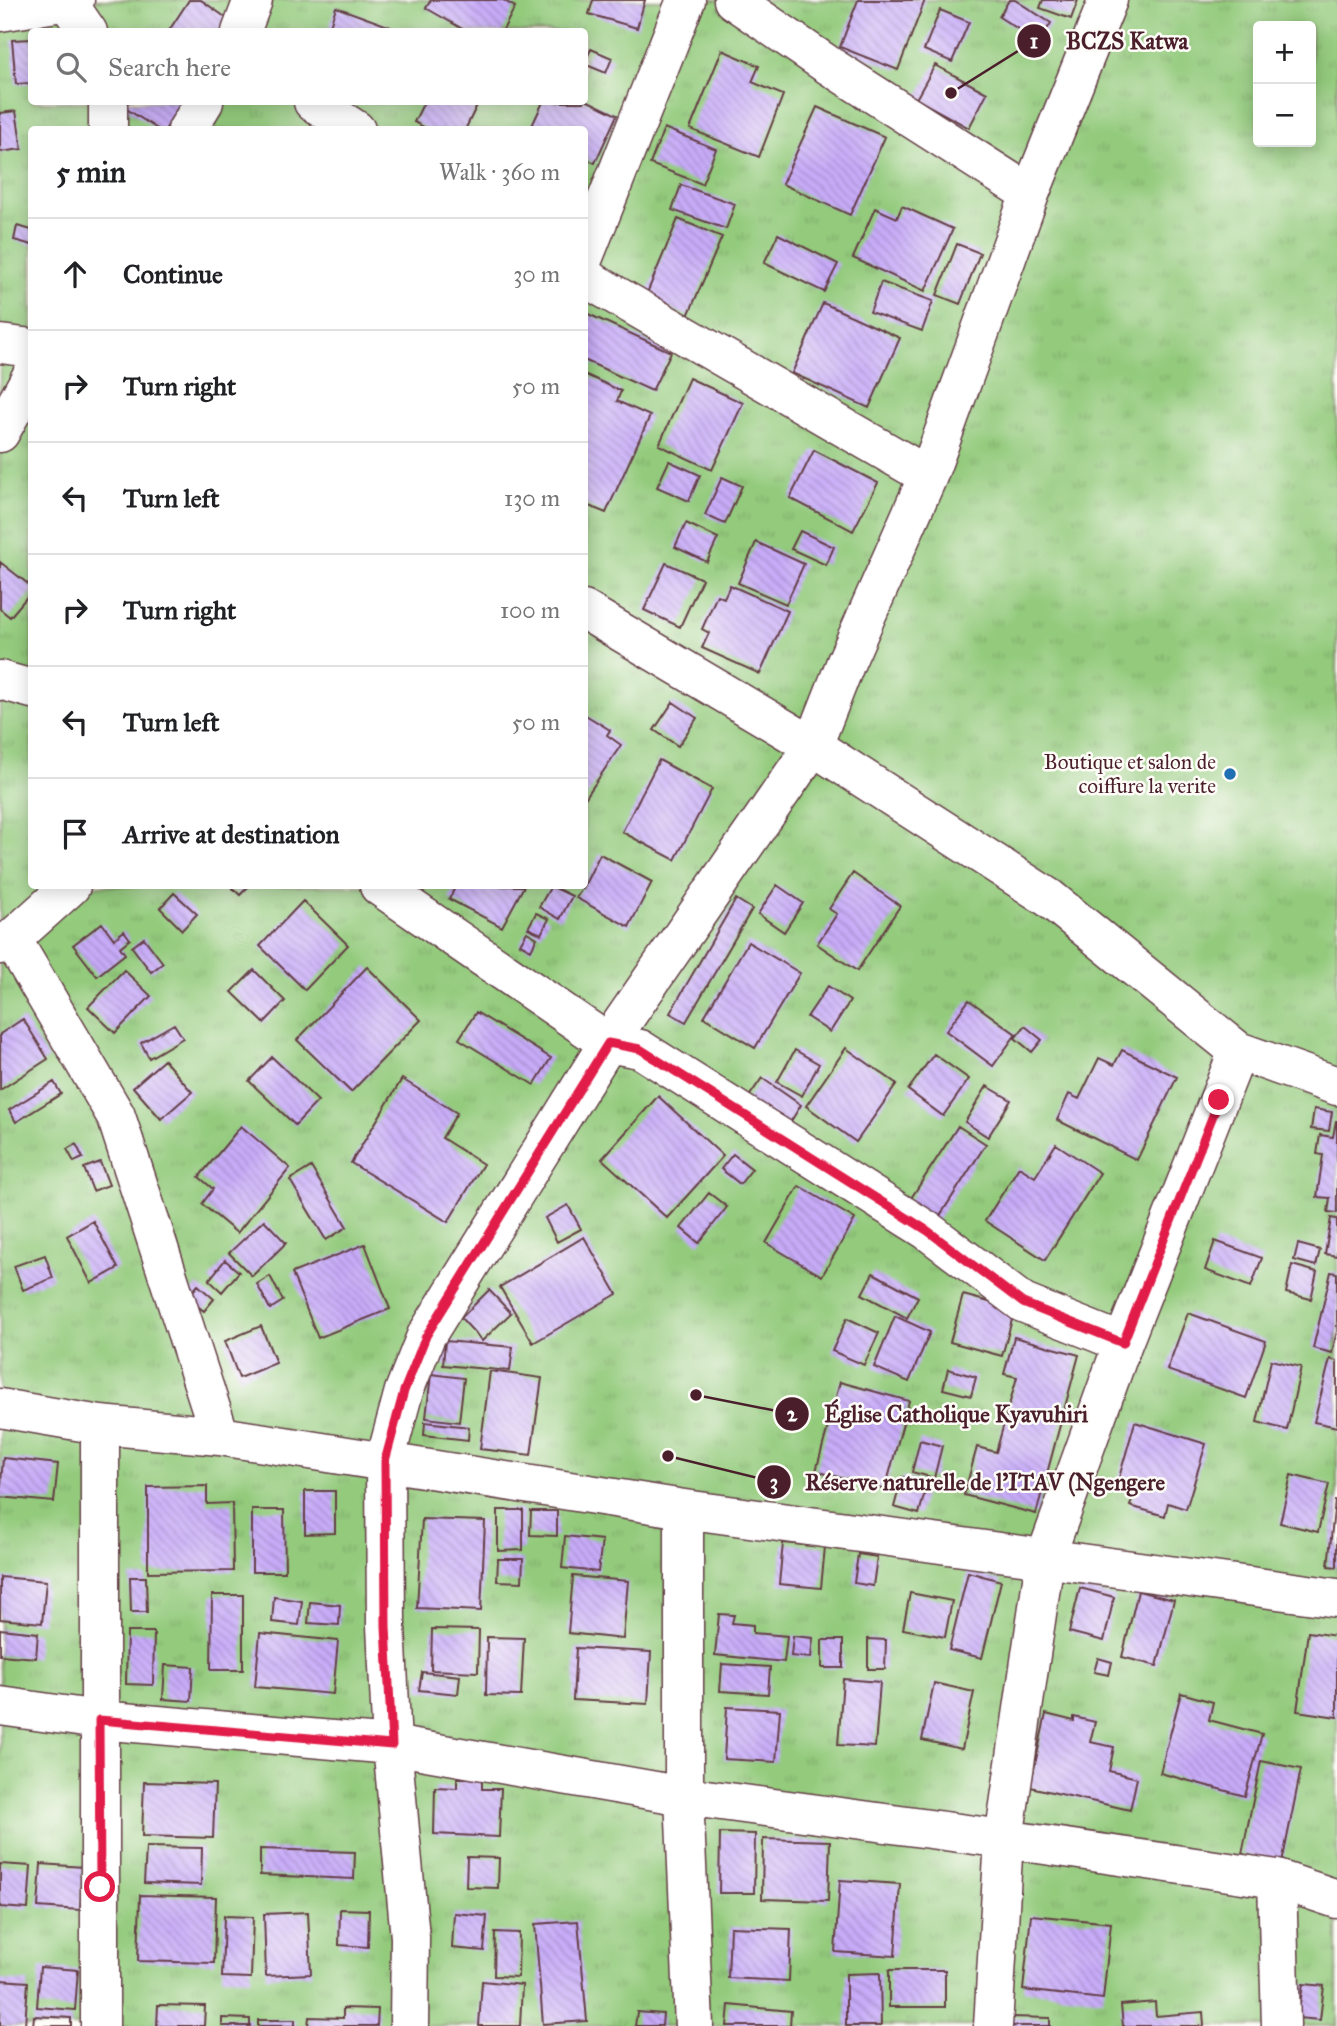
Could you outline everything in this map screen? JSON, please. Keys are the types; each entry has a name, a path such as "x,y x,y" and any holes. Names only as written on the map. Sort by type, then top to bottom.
{"street":[{"path":"242,28 253,0"},
{"path":"588,247 686,0"},
{"path":"733,0 836,70 1030,194"},
{"path":"409,2026 410,1937 392,1745 386,1626 385,1461 404,1391 426,1336 608,1043 813,746 846,662 928,476 1030,194 1108,0"},
{"path":"0,12 74,8"},
{"path":"108,105 108,126"},
{"path":"189,126 202,105"},
{"path":"318,105 350,126"},
{"path":"588,279 928,476"},
{"path":"0,344 28,348"},
{"path":"0,433 28,382"},
{"path":"588,612 813,746 1049,898 1238,1051 1337,1086"},
{"path":"0,680 28,688"},
{"path":"68,889 6,942 116,1116 220,1436"},
{"path":"383,889 608,1043 640,1049 928,1231 1023,1303 1123,1343"},
{"path":"993,2026 1004,1839 1045,1559 1123,1343 1238,1051"},
{"path":"0,1408 100,1425 220,1436 684,1509 1337,1598"},
{"path":"100,1425 100,2026"},
{"path":"684,1509 684,1797 694,2026"},
{"path":"0,1706 99,1720 392,1745 684,1797 1004,1839 1277,1879 1337,1899"},
{"path":"1277,1879 1281,2026"}],"green space":[{"path":"0,0 1337,0 1337,2026 0,2026"}],"building":[{"path":"189,0 201,0 235,24 232,28 171,28"},
{"path":"431,0 503,0 515,7 504,28 461,28 426,8"},
{"path":"593,0 645,0 637,28 589,14"},
{"path":"858,0 925,0 898,70 840,47"},
{"path":"1009,0 1015,0 1051,23 1039,42 999,17"},
{"path":"1043,0 1078,0 1071,19 1040,8"},
{"path":"336,7 391,27 391,28 329,28"},
{"path":"940,10 969,22 952,62 924,50"},
{"path":"28,39 28,83 16,84 12,40"},
{"path":"591,49 612,58 606,73 588,66"},
{"path":"722,50 759,66 752,82 783,95 759,157 690,129"},
{"path":"935,65 987,93 969,128 916,99"},
{"path":"588,101 617,115 595,163 588,160 588,126 532,126 542,105 588,105"},
{"path":"121,105 181,105 168,126 153,126"},
{"path":"422,105 477,105 467,126 422,126 414,122"},
{"path":"817,107 885,137 850,215 782,184"},
{"path":"16,111 22,149 0,152 0,113"},
{"path":"664,128 716,149 702,184 650,164"},
{"path":"681,185 735,204 726,229 672,210"},
{"path":"902,206 953,229 925,291 853,258 875,208 897,218"},
{"path":"678,219 722,237 688,316 645,298"},
{"path":"17,226 28,229 28,244 14,240"},
{"path":"778,234 838,264 824,292 764,263"},
{"path":"957,244 980,253 960,304 937,295"},
{"path":"881,282 933,301 922,331 870,312"},
{"path":"823,303 900,338 869,408 792,373"},
{"path":"588,314 671,352 652,391 588,362"},
{"path":"588,376 621,391 617,401 650,416 606,513 588,506"},
{"path":"689,378 743,403 712,470 659,445"},
{"path":"814,450 878,483 853,531 790,498"},
{"path":"669,461 700,475 689,501 657,487"},
{"path":"722,477 742,486 725,524 705,515"},
{"path":"686,523 718,538 707,562 675,547"},
{"path":"800,531 834,547 826,565 791,549"},
{"path":"756,542 804,564 786,604 738,583"},
{"path":"0,562 28,584 28,596 10,617 0,609"},
{"path":"666,563 702,579 680,627 644,610"},
{"path":"730,585 788,611 760,674 702,648 709,633 702,629 717,595 724,598"},
{"path":"673,702 697,718 678,746 654,730"},
{"path":"588,716 610,730 607,735 621,745 588,794"},
{"path":"659,760 712,789 675,860 622,832"},
{"path":"600,854 652,882 629,927 576,898 582,889 588,889 588,878"},
{"path":"853,873 900,906 857,971 817,944 837,914 829,909"},
{"path":"777,885 803,903 784,932 758,914"},
{"path":"233,889 246,889 240,895"},
{"path":"454,889 522,889 502,927 449,899"},
{"path":"549,889 557,889 572,896 560,919 539,907"},
{"path":"174,893 197,914 182,930 160,908"},
{"path":"736,899 752,909 686,1022 670,1013"},
{"path":"303,901 348,945 305,990 260,946"},
{"path":"536,913 549,919 541,934 528,928"},
{"path":"102,923 114,939 124,931 130,939 120,947 125,954 97,976 73,945"},
{"path":"527,932 537,938 531,950 520,944"},
{"path":"144,938 163,963 151,972 132,947"},
{"path":"748,942 800,973 755,1048 704,1017"},
{"path":"367,967 421,1020 351,1092 297,1040"},
{"path":"124,970 151,996 115,1033 88,1007"},
{"path":"254,970 285,1001 264,1023 232,992"},
{"path":"828,986 850,1001 830,1032 807,1017"},
{"path":"969,1000 1016,1034 993,1066 946,1031"},
{"path":"476,1012 551,1058 534,1085 459,1039"},
{"path":"23,1019 48,1059 0,1090 0,1034"},
{"path":"174,1024 183,1038 149,1058 141,1043"},
{"path":"1025,1026 1042,1040 1032,1052 1015,1038"},
{"path":"846,1048 897,1084 856,1142 806,1106"},
{"path":"795,1050 819,1064 802,1096 777,1082"},
{"path":"1122,1050 1177,1077 1137,1160 1057,1120 1069,1094 1079,1099 1099,1058 1114,1065"},
{"path":"934,1054 969,1079 943,1116 908,1090"},
{"path":"272,1057 318,1101 295,1125 249,1081"},
{"path":"164,1060 192,1092 161,1119 133,1087"},
{"path":"762,1078 801,1105 786,1129 746,1101"},
{"path":"402,1079 457,1113 442,1138 483,1164 448,1222 351,1163"},
{"path":"54,1082 61,1094 16,1122 9,1110"},
{"path":"987,1086 1011,1100 988,1137 965,1122"},
{"path":"658,1096 723,1156 667,1218 602,1159"},
{"path":"1314,1109 1332,1112 1329,1131 1311,1129"},
{"path":"1336,1121 1337,1213 1328,1212 1330,1198 1317,1197 1323,1155 1317,1154 1320,1135 1333,1137"},
{"path":"241,1126 290,1168 237,1233 202,1204 213,1189 199,1177"},
{"path":"958,1126 986,1144 932,1228 904,1209"},
{"path":"76,1144 83,1158 74,1162 67,1149"},
{"path":"1056,1144 1100,1173 1045,1260 985,1221 1019,1167 1035,1177"},
{"path":"733,1154 752,1169 740,1184 721,1169"},
{"path":"100,1162 109,1185 93,1191 84,1168"},
{"path":"311,1167 347,1227 326,1240 290,1180"},
{"path":"799,1186 855,1219 822,1276 766,1243"},
{"path":"709,1193 727,1207 699,1243 681,1228"},
{"path":"568,1205 581,1229 557,1242 545,1218"},
{"path":"1331,1218 1337,1219 1337,1256 1325,1254"},
{"path":"264,1220 286,1243 252,1276 229,1253"},
{"path":"93,1221 118,1268 91,1283 67,1236"},
{"path":"584,1237 617,1294 533,1343 500,1287"},
{"path":"1215,1241 1262,1258 1251,1287 1205,1270"},
{"path":"365,1244 390,1309 318,1338 292,1273"},
{"path":"1298,1244 1320,1250 1316,1266 1294,1260"},
{"path":"45,1255 53,1278 23,1290 14,1266"},
{"path":"225,1260 239,1272 222,1292 209,1280"},
{"path":"1292,1265 1317,1272 1311,1299 1286,1293"},
{"path":"1331,1272 1337,1273 1337,1331 1332,1353 1313,1348"},
{"path":"873,1273 918,1297 907,1318 862,1294"},
{"path":"270,1276 283,1301 270,1309 257,1284"},
{"path":"198,1285 214,1299 204,1311 187,1298"},
{"path":"489,1290 511,1313 482,1341 461,1318"},
{"path":"963,1295 1015,1309 1002,1356 950,1342"},
{"path":"1188,1313 1266,1341 1246,1398 1167,1370"},
{"path":"895,1316 930,1332 909,1382 874,1367"},
{"path":"847,1318 879,1333 864,1365 832,1351"},
{"path":"261,1326 276,1363 239,1378 225,1341"},
{"path":"1014,1337 1079,1355 1036,1514 964,1495 977,1447 996,1452 1017,1377 1004,1374"},
{"path":"445,1341 513,1347 510,1371 443,1365"},
{"path":"1330,1359 1337,1361 1337,1427 1314,1422"},
{"path":"1271,1360 1301,1367 1287,1430 1257,1422"},
{"path":"948,1369 976,1377 971,1396 943,1389"},
{"path":"490,1371 542,1378 531,1455 480,1449"},
{"path":"431,1374 464,1378 459,1422 426,1418"},
{"path":"840,1382 909,1401 885,1490 816,1471"},
{"path":"425,1422 469,1427 468,1440 424,1435"},
{"path":"1135,1422 1206,1444 1186,1509 1168,1503 1165,1516 1130,1506 1134,1494 1116,1488"},
{"path":"920,1440 942,1446 934,1478 912,1472"},
{"path":"3,1458 58,1464 54,1502 0,1497"},
{"path":"1291,1475 1329,1484 1318,1532 1280,1523"},
{"path":"902,1477 927,1484 919,1514 894,1507"},
{"path":"207,1486 207,1504 232,1503 233,1571 148,1572 148,1487"},
{"path":"305,1491 335,1491 335,1533 305,1534"},
{"path":"1337,1501 1337,1567 1328,1566"},
{"path":"252,1510 284,1510 285,1572 252,1572"},
{"path":"498,1510 523,1510 523,1550 498,1551"},
{"path":"531,1511 557,1511 557,1536 530,1535"},
{"path":"422,1519 485,1521 481,1611 417,1608"},
{"path":"565,1536 602,1540 598,1572 562,1568"},
{"path":"783,1543 825,1547 821,1588 779,1584"},
{"path":"858,1554 877,1557 873,1586 854,1583"},
{"path":"498,1559 523,1559 522,1582 497,1581"},
{"path":"968,1572 1001,1581 982,1658 949,1650"},
{"path":"573,1576 628,1581 623,1639 568,1633"},
{"path":"0,1577 46,1581 42,1623 0,1619"},
{"path":"130,1577 146,1577 147,1612 131,1612"},
{"path":"1080,1588 1114,1597 1104,1641 1069,1632"},
{"path":"1138,1591 1174,1600 1157,1666 1122,1657"},
{"path":"910,1593 952,1601 945,1637 903,1629"},
{"path":"212,1595 243,1595 243,1670 211,1670"},
{"path":"274,1597 302,1601 299,1625 272,1622"},
{"path":"310,1602 340,1605 339,1625 308,1623"},
{"path":"719,1614 734,1615 732,1623 753,1625 753,1633 787,1636 784,1662 715,1655"},
{"path":"0,1629 38,1633 36,1658 0,1655"},
{"path":"432,1629 479,1630 478,1672 431,1670"},
{"path":"127,1632 154,1632 153,1685 126,1684"},
{"path":"1308,1632 1337,1636 1337,1717 1297,1711"},
{"path":"260,1633 338,1641 333,1694 255,1687"},
{"path":"793,1636 813,1638 811,1658 791,1656"},
{"path":"487,1637 524,1638 521,1696 486,1695"},
{"path":"868,1639 886,1640 885,1669 868,1669"},
{"path":"822,1640 843,1640 843,1668 822,1668"},
{"path":"576,1648 651,1652 648,1704 573,1700"},
{"path":"1098,1658 1112,1662 1109,1675 1094,1672"},
{"path":"722,1664 770,1667 768,1694 720,1691"},
{"path":"165,1665 193,1667 191,1701 163,1699"},
{"path":"422,1672 460,1676 458,1694 419,1690"},
{"path":"843,1679 880,1682 875,1747 838,1745"},
{"path":"934,1683 974,1692 962,1749 922,1740"},
{"path":"1181,1693 1213,1702 1209,1720 1262,1734 1245,1796 1160,1773"},
{"path":"727,1707 780,1710 776,1762 724,1759"},
{"path":"1046,1714 1074,1721 1074,1717 1095,1722 1090,1742 1114,1747 1109,1771 1137,1778 1130,1810 1030,1787"},
{"path":"1261,1761 1301,1769 1282,1863 1242,1854"},
{"path":"457,1778 482,1778 482,1789 501,1789 499,1837 434,1834 435,1787 457,1788"},
{"path":"144,1782 215,1784 213,1838 142,1836"},
{"path":"720,1833 755,1834 754,1893 719,1893"},
{"path":"763,1839 830,1841 828,1901 762,1899"},
{"path":"146,1847 202,1848 201,1885 144,1883"},
{"path":"260,1849 355,1852 354,1879 260,1875"},
{"path":"467,1857 499,1858 498,1888 466,1887"},
{"path":"0,1864 31,1866 28,1909 0,1907"},
{"path":"41,1864 83,1867 80,1910 38,1907"},
{"path":"840,1880 900,1884 895,1956 835,1952"},
{"path":"140,1895 216,1897 214,1963 138,1961"},
{"path":"340,1909 369,1910 368,1947 339,1945"},
{"path":"308,1912 311,1974 266,1976 264,1914"},
{"path":"454,1913 487,1916 484,1951 452,1948"},
{"path":"1031,1915 1111,1923 1103,1999 1023,1990"},
{"path":"224,1916 253,1917 251,1978 222,1977"},
{"path":"578,1921 587,2021 543,2024 535,1924"},
{"path":"730,1927 791,1929 789,1981 728,1978"},
{"path":"495,1932 519,1933 518,1977 494,1976"},
{"path":"40,1967 78,1970 75,2010 37,2007"},
{"path":"889,1970 945,1970 945,2007 889,2007"},
{"path":"880,1973 881,2026 846,2026 846,1974"},
{"path":"0,1980 28,1982 25,2026 0,2026"},
{"path":"482,1981 522,1985 520,2026 479,2026"},
{"path":"1303,1984 1324,1986 1320,2020 1298,2018"},
{"path":"1155,2002 1156,2016 1203,2012 1204,2026 1123,2026 1121,2005"},
{"path":"158,2005 205,2006 204,2026 157,2026"},
{"path":"729,2005 791,2011 790,2026 727,2026"},
{"path":"343,2008 378,2009 377,2026 308,2026 309,2017 343,2018"},
{"path":"637,2012 663,2014 662,2026 635,2026"},
{"path":"34,2016 71,2018 71,2026 33,2026"},
{"path":"1011,2017 1050,2018 1050,2026 1011,2026"},
{"path":"222,2018 250,2019 250,2026 222,2026"},
{"path":"258,2020 295,2020 295,2026 258,2026"}],"place":[{"name":"BCZS Katwa","path":"951,93"},
{"name":"Boutique et salon de coiffure la verite","path":"1230,774"},
{"name":"Église Catholique Kyavuhiri","path":"696,1395"},
{"name":"Réserve naturelle de l'ITAV (Ngengere","path":"668,1456"}],"route":[{"path":"100,1887 99,1720 392,1745 386,1626 385,1461 404,1391 426,1336 608,1043 640,1049 928,1231 1023,1303 1123,1343 1219,1100"}]}
